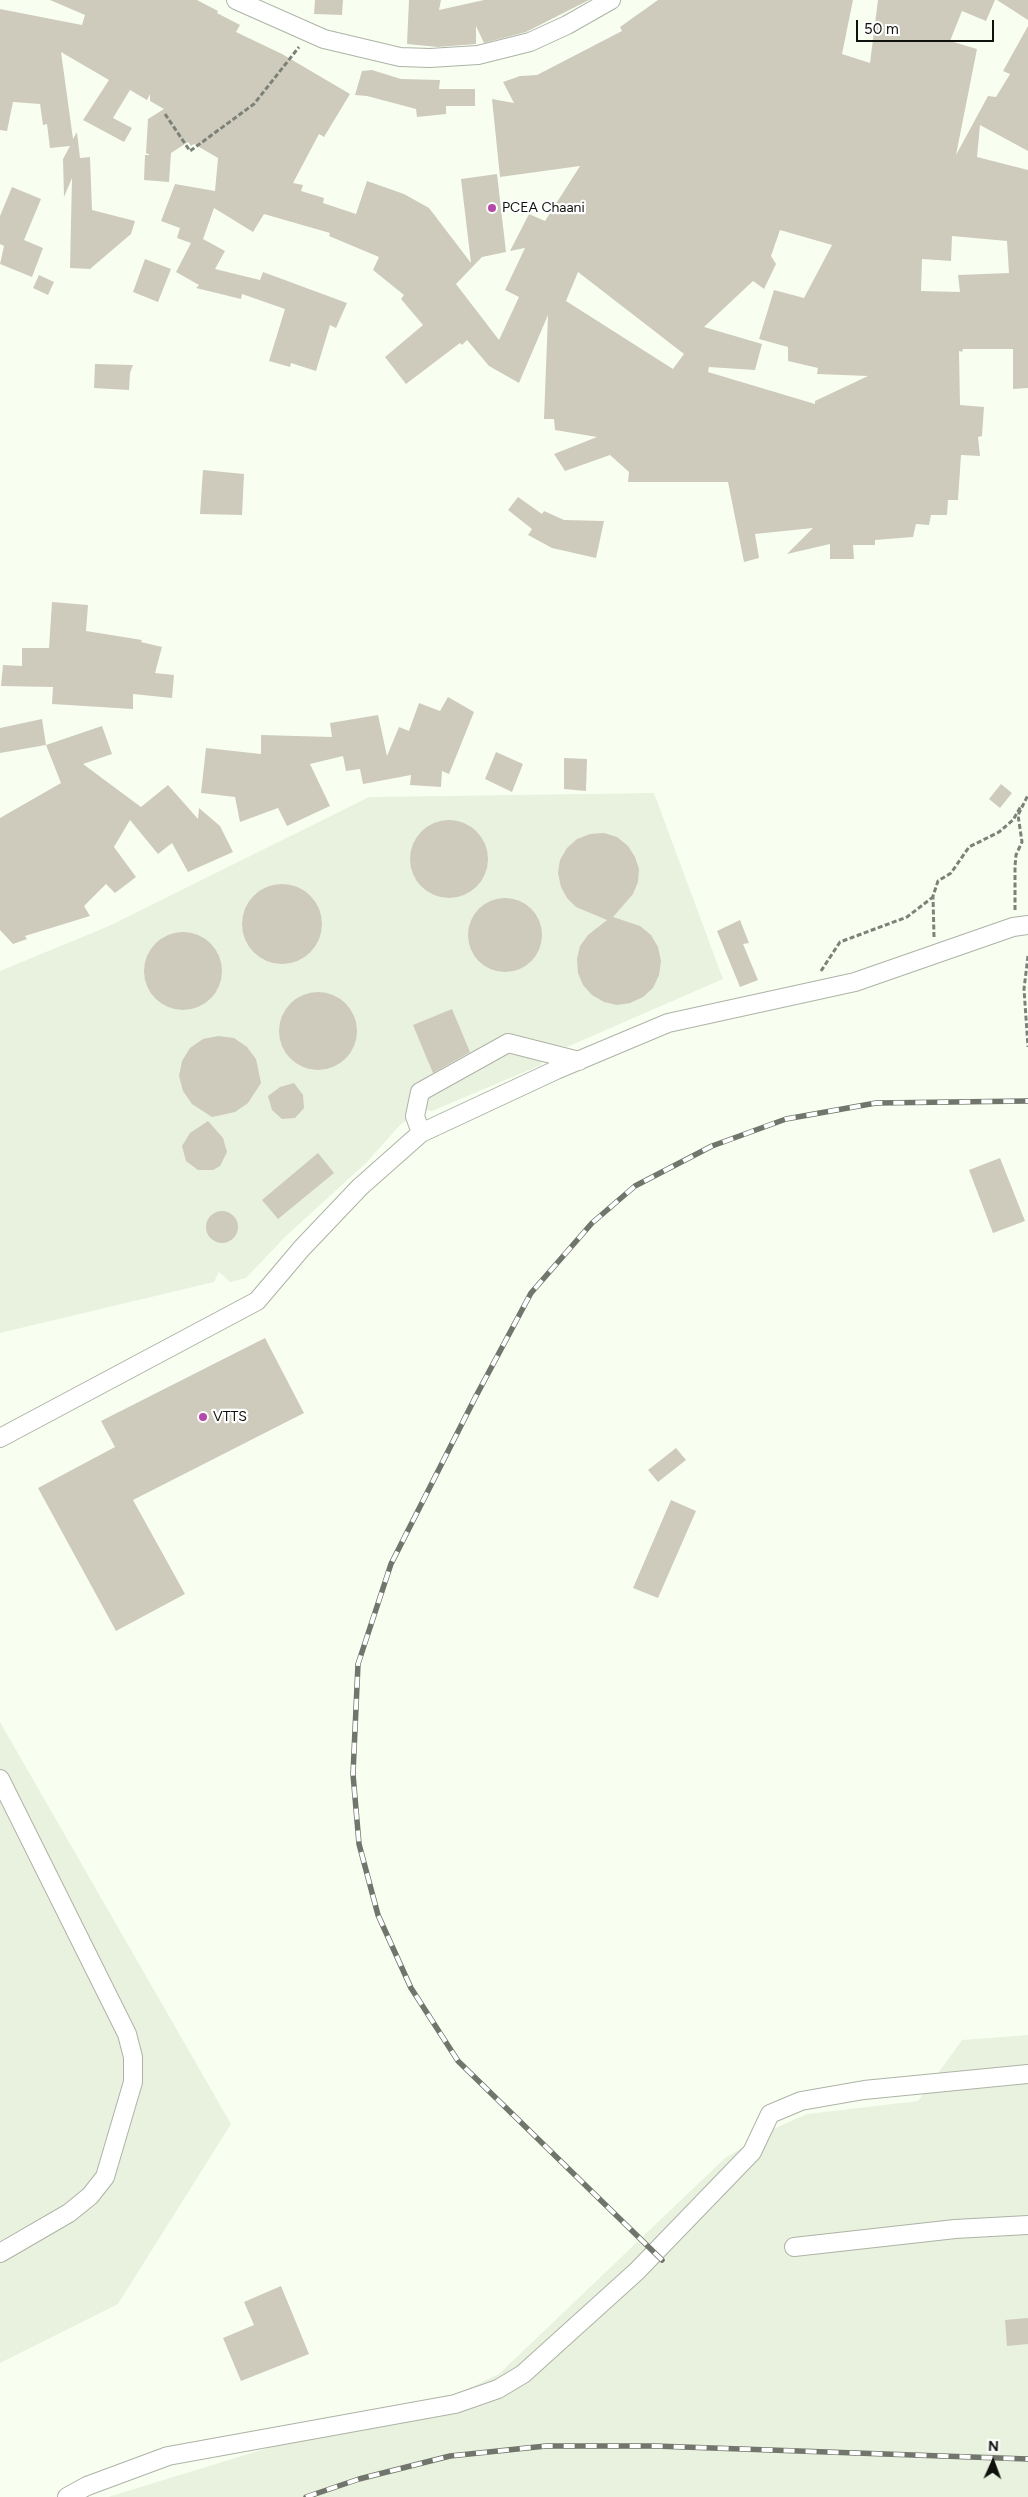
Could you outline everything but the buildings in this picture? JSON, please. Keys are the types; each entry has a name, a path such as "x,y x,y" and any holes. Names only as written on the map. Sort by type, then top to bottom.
{"street":[{"path":"236,0 324,39 400,57 454,58 478,55 530,42 567,25 611,0"},
{"path":"0,1438 257,1302 302,1248 360,1187 421,1132 668,1022 855,982 1021,926"},
{"path":"421,1132 415,1116 420,1092 508,1043 578,1061"},
{"path":"0,1779 127,2034 133,2057 133,2082 105,2177 90,2196 69,2213 0,2253"},
{"path":"67,2497 87,2486 168,2456 455,2404 498,2389 523,2374 637,2271 752,2152 770,2114 801,2101 864,2090 1028,2074"},
{"path":"794,2247 901,2234 1028,2225"}],"path":[{"path":"165,114 190,151 254,104 298,48 301,28"},
{"path":"921,960 934,936 933,896 938,881 951,873 969,847 999,832 1012,820 1028,795"},
{"path":"1021,806 1018,815 1022,842 1016,856 1015,866 1016,901 1021,926"},
{"path":"820,973 840,942 907,917 933,896"},
{"path":"1028,956 1024,989 1028,1047"}],"shaded area":[{"path":"654,793 723,979 567,1047 548,1044 541,1065 432,1111 426,1110 401,1124 367,1162 285,1237 246,1278 230,1282 219,1272 214,1282 0,1333 0,971 109,926 369,797"},
{"path":"0,1722 231,2124 118,2304 0,2363"},
{"path":"1028,2035 1028,2497 108,2497 271,2447 451,2397 499,2374 725,2158 773,2129 807,2114 918,2101 962,2040"}],"railway":[{"path":"662,2260 458,2061 411,1988 378,1915 359,1844 353,1774 358,1664 391,1564 475,1398 531,1293 592,1223 635,1186 712,1146 786,1119 876,1103 1028,1101"},
{"path":"306,2497 359,2479 450,2456 546,2446 655,2446 1028,2459"}],"place":[{"name":"PCEA Chaani","path":"492,208"},
{"name":"VTTS","path":"203,1417"}]}
